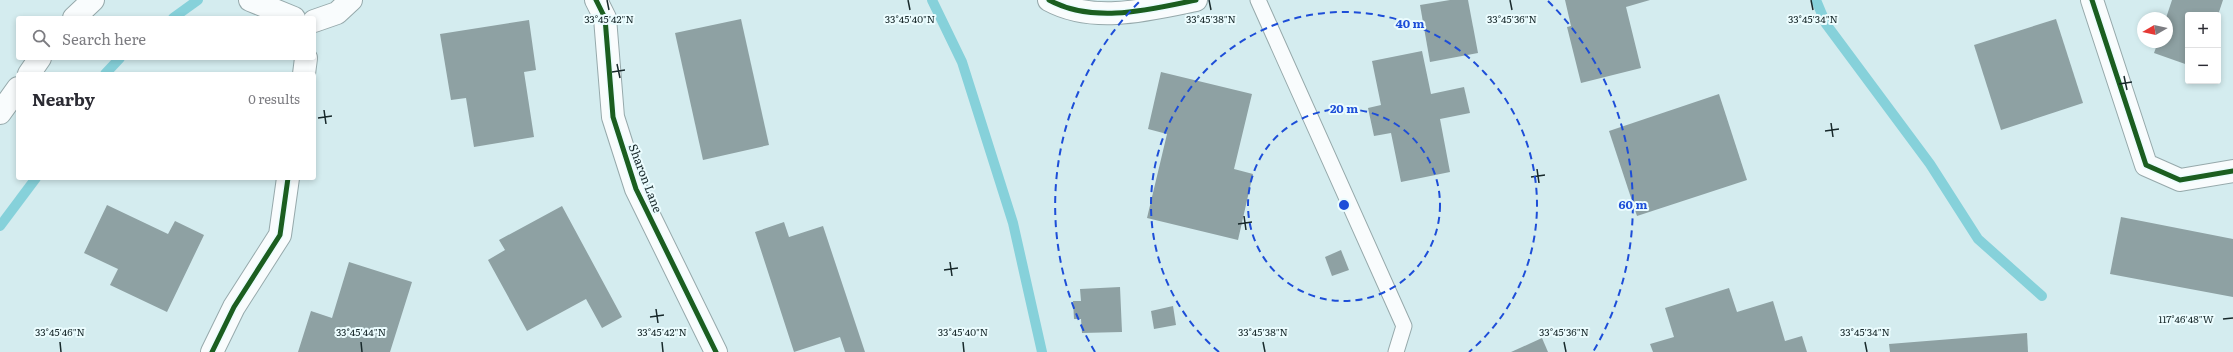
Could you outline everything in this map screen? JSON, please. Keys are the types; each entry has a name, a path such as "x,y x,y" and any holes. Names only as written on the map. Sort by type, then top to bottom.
{"street":[{"path":"76,16 93,0"},
{"path":"250,0 289,16"},
{"path":"316,20 337,13 351,0"},
{"path":"1048,0 1061,7 1106,14 1151,9 1196,0"},
{"path":"2092,0 2146,165 2180,180 2233,171"},
{"name":"Sharon Lane","path":"605,6 613,117 636,189 716,352"},
{"path":"30,72 39,60"},
{"path":"304,72 306,60"},
{"path":"0,113 16,91"},
{"path":"212,352 234,307 280,235 288,180"}],"lane":[{"path":"1258,0 1404,326 1396,352"}],"building":[{"path":"1450,0 1468,0 1478,53 1430,62 1420,5"},
{"path":"1565,0 1650,0 1626,7 1641,68 1581,83 1567,27 1571,26"},
{"path":"2172,0 2223,0 2219,12 2185,12 2185,64 2154,53 2156,48 2173,48 2173,12 2168,12"},
{"path":"741,19 769,145 703,160 675,33"},
{"path":"2056,19 2083,103 2001,130 1974,45"},
{"path":"529,20 536,70 524,72 534,137 474,147 466,98 451,100 440,34"},
{"path":"1422,51 1431,94 1464,87 1470,113 1440,119 1450,172 1401,182 1391,133 1374,136 1368,108 1381,105 1372,61"},
{"path":"1161,72 1252,94 1234,169 1253,174 1238,240 1147,218 1167,134 1148,129"},
{"path":"1719,94 1747,180 1637,216 1609,131"},
{"path":"107,205 168,234 175,221 204,235 167,312 110,285 118,269 84,253"},
{"path":"562,206 622,317 602,328 586,299 527,331 488,260 505,250 499,240"},
{"path":"2121,217 2233,239 2233,297 2110,274"},
{"path":"784,222 789,237 823,226 865,352 845,352 840,337 794,352 755,232"},
{"path":"1341,250 1349,270 1332,276 1325,257"},
{"path":"349,262 412,282 390,352 298,352 311,311 332,318"},
{"path":"1120,287 1122,332 1082,333 1081,319 1074,319 1073,301 1081,301 1080,289"},
{"path":"1729,288 1737,312 1773,301 1785,341 1802,336 1807,352 1653,352 1650,344 1674,337 1665,308"},
{"path":"1173,306 1176,325 1154,329 1151,311"},
{"path":"2027,333 2028,352 1890,352 1889,344"},
{"path":"1542,338 1548,352 1511,352"}],"waterway":[{"path":"176,16 198,0"},
{"path":"932,0 962,62 1013,223 1042,352"},
{"path":"1816,0 1826,24 1930,164 1978,239 2042,296"},
{"path":"107,72 118,60"},
{"path":"0,226 34,180"}],"cycle path":[{"path":"596,0 605,18 613,117 636,189 716,352"},
{"path":"1049,0 1084,12 1102,13 1140,11 1196,0"},
{"path":"2092,0 2146,165 2180,180 2233,171"},
{"path":"212,352 234,307 280,235 288,180"}]}
